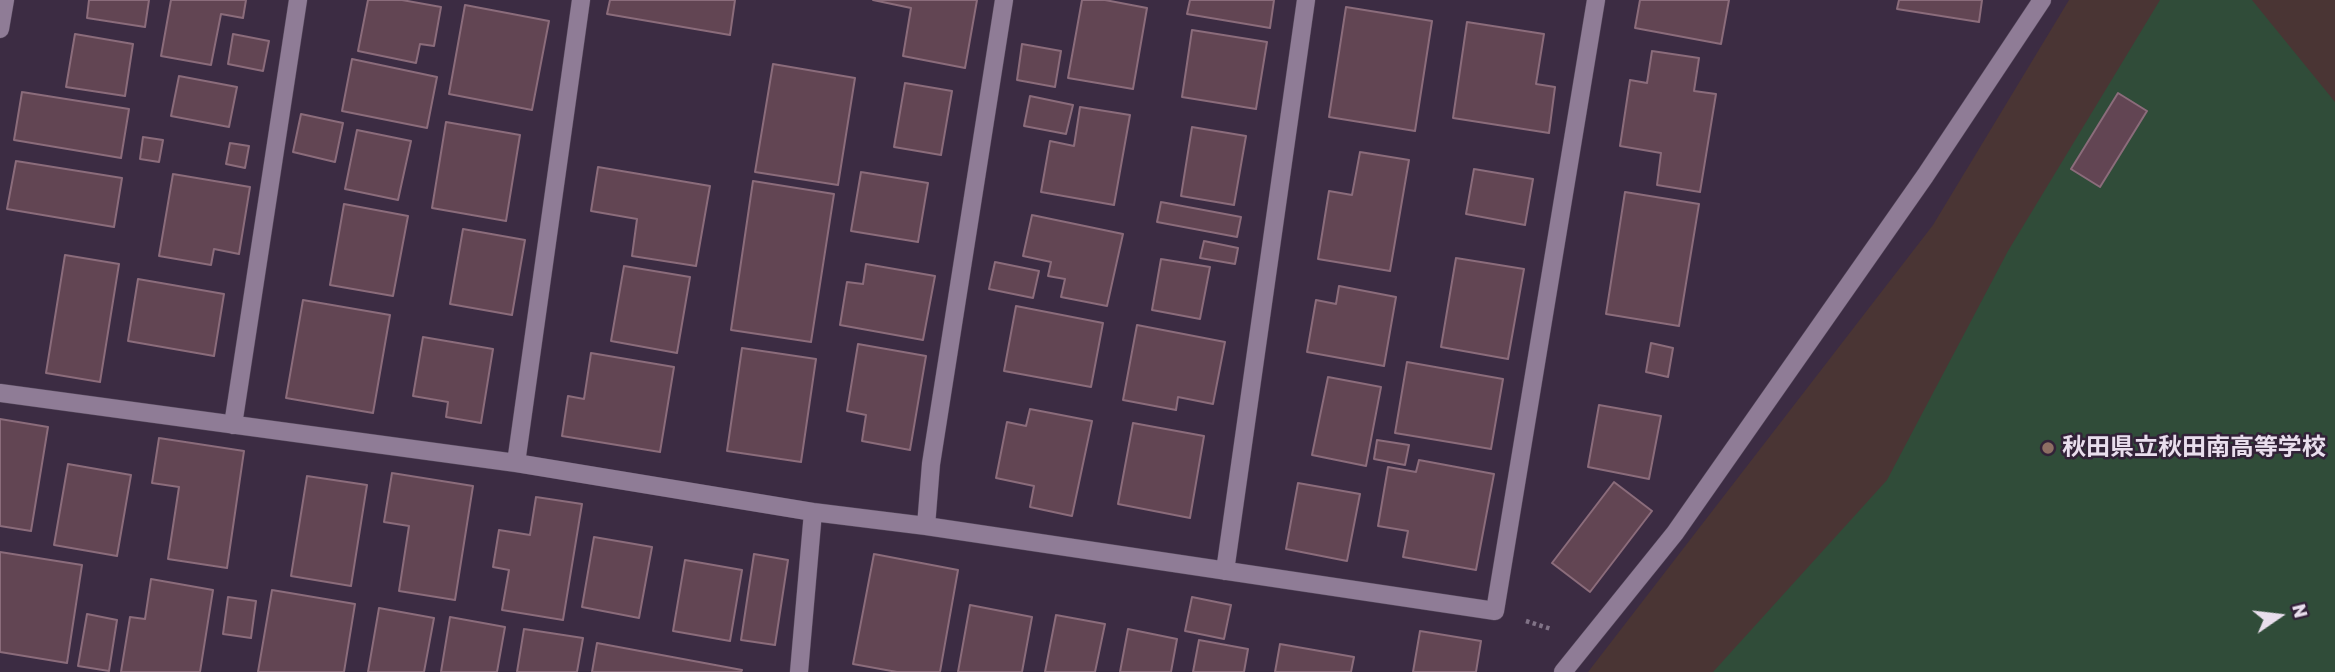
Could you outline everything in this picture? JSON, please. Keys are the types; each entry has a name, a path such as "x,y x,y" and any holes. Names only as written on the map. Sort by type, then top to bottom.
{"street":[{"path":"0,29 5,0"},
{"path":"233,425 298,0"},
{"path":"516,463 581,0"},
{"path":"926,526 931,464 1004,0"},
{"path":"1225,571 1306,0"},
{"path":"0,393 516,463 813,512 926,526 1495,611 1596,0"},
{"path":"1563,672 1675,533 1925,176 2042,0"},
{"path":"799,672 813,512"}],"path":[{"path":"1495,611 1589,640"}],"shaded area":[{"name":"秋田県立秋田南高等学校","path":"2069,0 2335,0 2335,672 1588,672 1933,225"}],"green space":[{"name":"秋田県立秋田南高等学校","path":"2160,0 2252,0 2335,102 2335,672 1713,672 1887,480 2008,251"}],"building":[{"path":"89,0 149,0 145,27 87,18"},
{"path":"171,0 246,0 243,18 221,14 211,65 161,56"},
{"path":"368,0 402,0 441,7 434,46 420,44 416,63 358,51"},
{"path":"610,0 735,0 730,35 607,14"},
{"path":"873,0 977,0 965,68 903,56 911,8"},
{"path":"1082,0 1105,0 1147,8 1133,89 1068,78"},
{"path":"1190,0 1274,0 1270,28 1187,14"},
{"path":"1640,0 1729,0 1721,44 1635,28"},
{"path":"1899,0 1982,0 1979,22 1897,9"},
{"path":"465,5 549,21 532,110 449,94"},
{"path":"1346,7 1432,21 1415,131 1329,117"},
{"path":"1467,22 1544,34 1536,84 1555,87 1549,133 1453,118"},
{"path":"1192,30 1267,42 1256,109 1182,97"},
{"path":"75,34 133,44 125,96 66,87"},
{"path":"233,34 269,41 263,71 228,64"},
{"path":"1022,44 1061,51 1055,87 1017,80"},
{"path":"1652,51 1699,58 1694,91 1716,94 1700,192 1657,185 1661,153 1620,146 1630,80 1647,83"},
{"path":"352,59 437,77 427,128 342,111"},
{"path":"773,64 855,78 838,185 755,172"},
{"path":"179,76 237,87 229,127 171,116"},
{"path":"905,83 952,91 941,155 894,147"},
{"path":"22,92 129,109 121,158 14,140"},
{"path":"2118,93 2147,111 2100,187 2071,169"},
{"path":"1030,96 1073,105 1066,134 1024,126"},
{"path":"1080,107 1130,115 1114,205 1041,192 1050,141 1074,146"},
{"path":"301,114 343,123 335,162 293,152"},
{"path":"446,122 520,135 506,221 432,208"},
{"path":"1192,127 1246,136 1234,205 1181,196"},
{"path":"357,130 411,141 398,200 345,189"},
{"path":"143,137 163,140 159,162 140,159"},
{"path":"230,143 249,146 245,168 226,164"},
{"path":"1360,152 1409,160 1390,271 1318,259 1329,191 1352,195"},
{"path":"16,161 122,178 114,227 7,209"},
{"path":"598,167 710,186 696,266 632,256 637,219 591,211"},
{"path":"1474,169 1533,179 1525,225 1466,214"},
{"path":"861,172 928,183 918,242 851,231"},
{"path":"173,174 250,187 239,254 214,249 211,265 159,256"},
{"path":"753,181 834,194 811,342 731,330"},
{"path":"1625,192 1699,204 1679,326 1606,314"},
{"path":"1161,202 1241,217 1237,237 1157,222"},
{"path":"344,204 408,216 393,296 330,285"},
{"path":"1032,215 1123,234 1107,306 1061,297 1065,279 1048,276 1051,262 1023,256"},
{"path":"463,229 525,240 512,315 450,304"},
{"path":"1204,241 1238,248 1235,264 1200,258"},
{"path":"65,255 119,264 100,382 46,373"},
{"path":"1456,258 1524,269 1508,359 1441,347"},
{"path":"1161,259 1210,267 1200,319 1152,310"},
{"path":"995,262 1039,271 1033,298 989,289"},
{"path":"866,264 935,276 923,340 840,325 847,282 863,284"},
{"path":"624,266 690,277 677,353 611,341"},
{"path":"138,279 224,294 214,356 128,341"},
{"path":"1339,286 1396,297 1384,366 1307,352 1316,300 1336,304"},
{"path":"303,300 390,315 373,413 286,398"},
{"path":"1016,306 1103,323 1091,387 1004,371"},
{"path":"1137,325 1225,342 1213,404 1178,397 1176,410 1123,400"},
{"path":"423,337 493,349 481,423 446,417 448,402 413,396"},
{"path":"1651,343 1673,348 1668,377 1646,372"},
{"path":"858,344 926,356 910,450 862,441 866,415 847,411"},
{"path":"742,348 816,359 801,462 727,451"},
{"path":"591,353 674,367 660,452 562,436 568,396 584,399"},
{"path":"1407,362 1503,379 1491,449 1395,433"},
{"path":"1328,377 1381,387 1366,466 1312,455"},
{"path":"1599,405 1661,416 1649,479 1588,467"},
{"path":"1030,409 1092,421 1072,516 1030,507 1034,486 996,478 1007,422 1026,426"},
{"path":"0,419 48,427 31,531 0,526"},
{"path":"1133,423 1204,436 1190,518 1118,504"},
{"path":"159,438 244,451 227,568 168,559 179,487 152,483"},
{"path":"1377,440 1409,445 1405,465 1374,459"},
{"path":"1419,460 1494,474 1476,570 1403,557 1408,531 1378,526 1388,467 1416,472"},
{"path":"68,464 131,475 117,556 54,545"},
{"path":"392,473 473,486 455,600 399,591 409,526 384,522"},
{"path":"307,476 367,485 351,586 291,576"},
{"path":"1614,482 1652,511 1590,592 1552,563"},
{"path":"1298,483 1360,494 1347,561 1286,549"},
{"path":"536,497 582,504 563,620 502,610 509,570 493,567 499,530 530,535"},
{"path":"594,537 652,547 639,618 582,607"},
{"path":"0,552 82,565 67,663 0,652"},
{"path":"754,554 788,560 775,645 741,640"},
{"path":"874,554 958,570 940,672 897,672 853,664"},
{"path":"685,560 742,570 730,641 673,631"},
{"path":"151,579 213,590 200,672 121,672 130,617 145,619"},
{"path":"272,590 355,604 344,672 258,672"},
{"path":"228,597 256,601 251,638 223,634"},
{"path":"1192,597 1231,605 1224,639 1185,631"},
{"path":"970,605 1032,617 1022,672 958,672"},
{"path":"379,608 434,618 424,672 368,672"},
{"path":"87,614 117,620 109,671 78,666"},
{"path":"1056,615 1105,624 1095,672 1045,672"},
{"path":"450,617 505,627 497,672 441,672"},
{"path":"524,629 583,638 577,672 517,672"},
{"path":"1128,629 1177,639 1171,672 1120,672"},
{"path":"1420,631 1481,641 1476,672 1413,672"},
{"path":"1199,640 1248,649 1244,672 1193,672"},
{"path":"597,643 742,670 592,672"},
{"path":"1280,644 1354,657 1351,672 1275,672"}],"place":[{"name":"秋田県立秋田南高等学校","path":"2048,448"}]}
